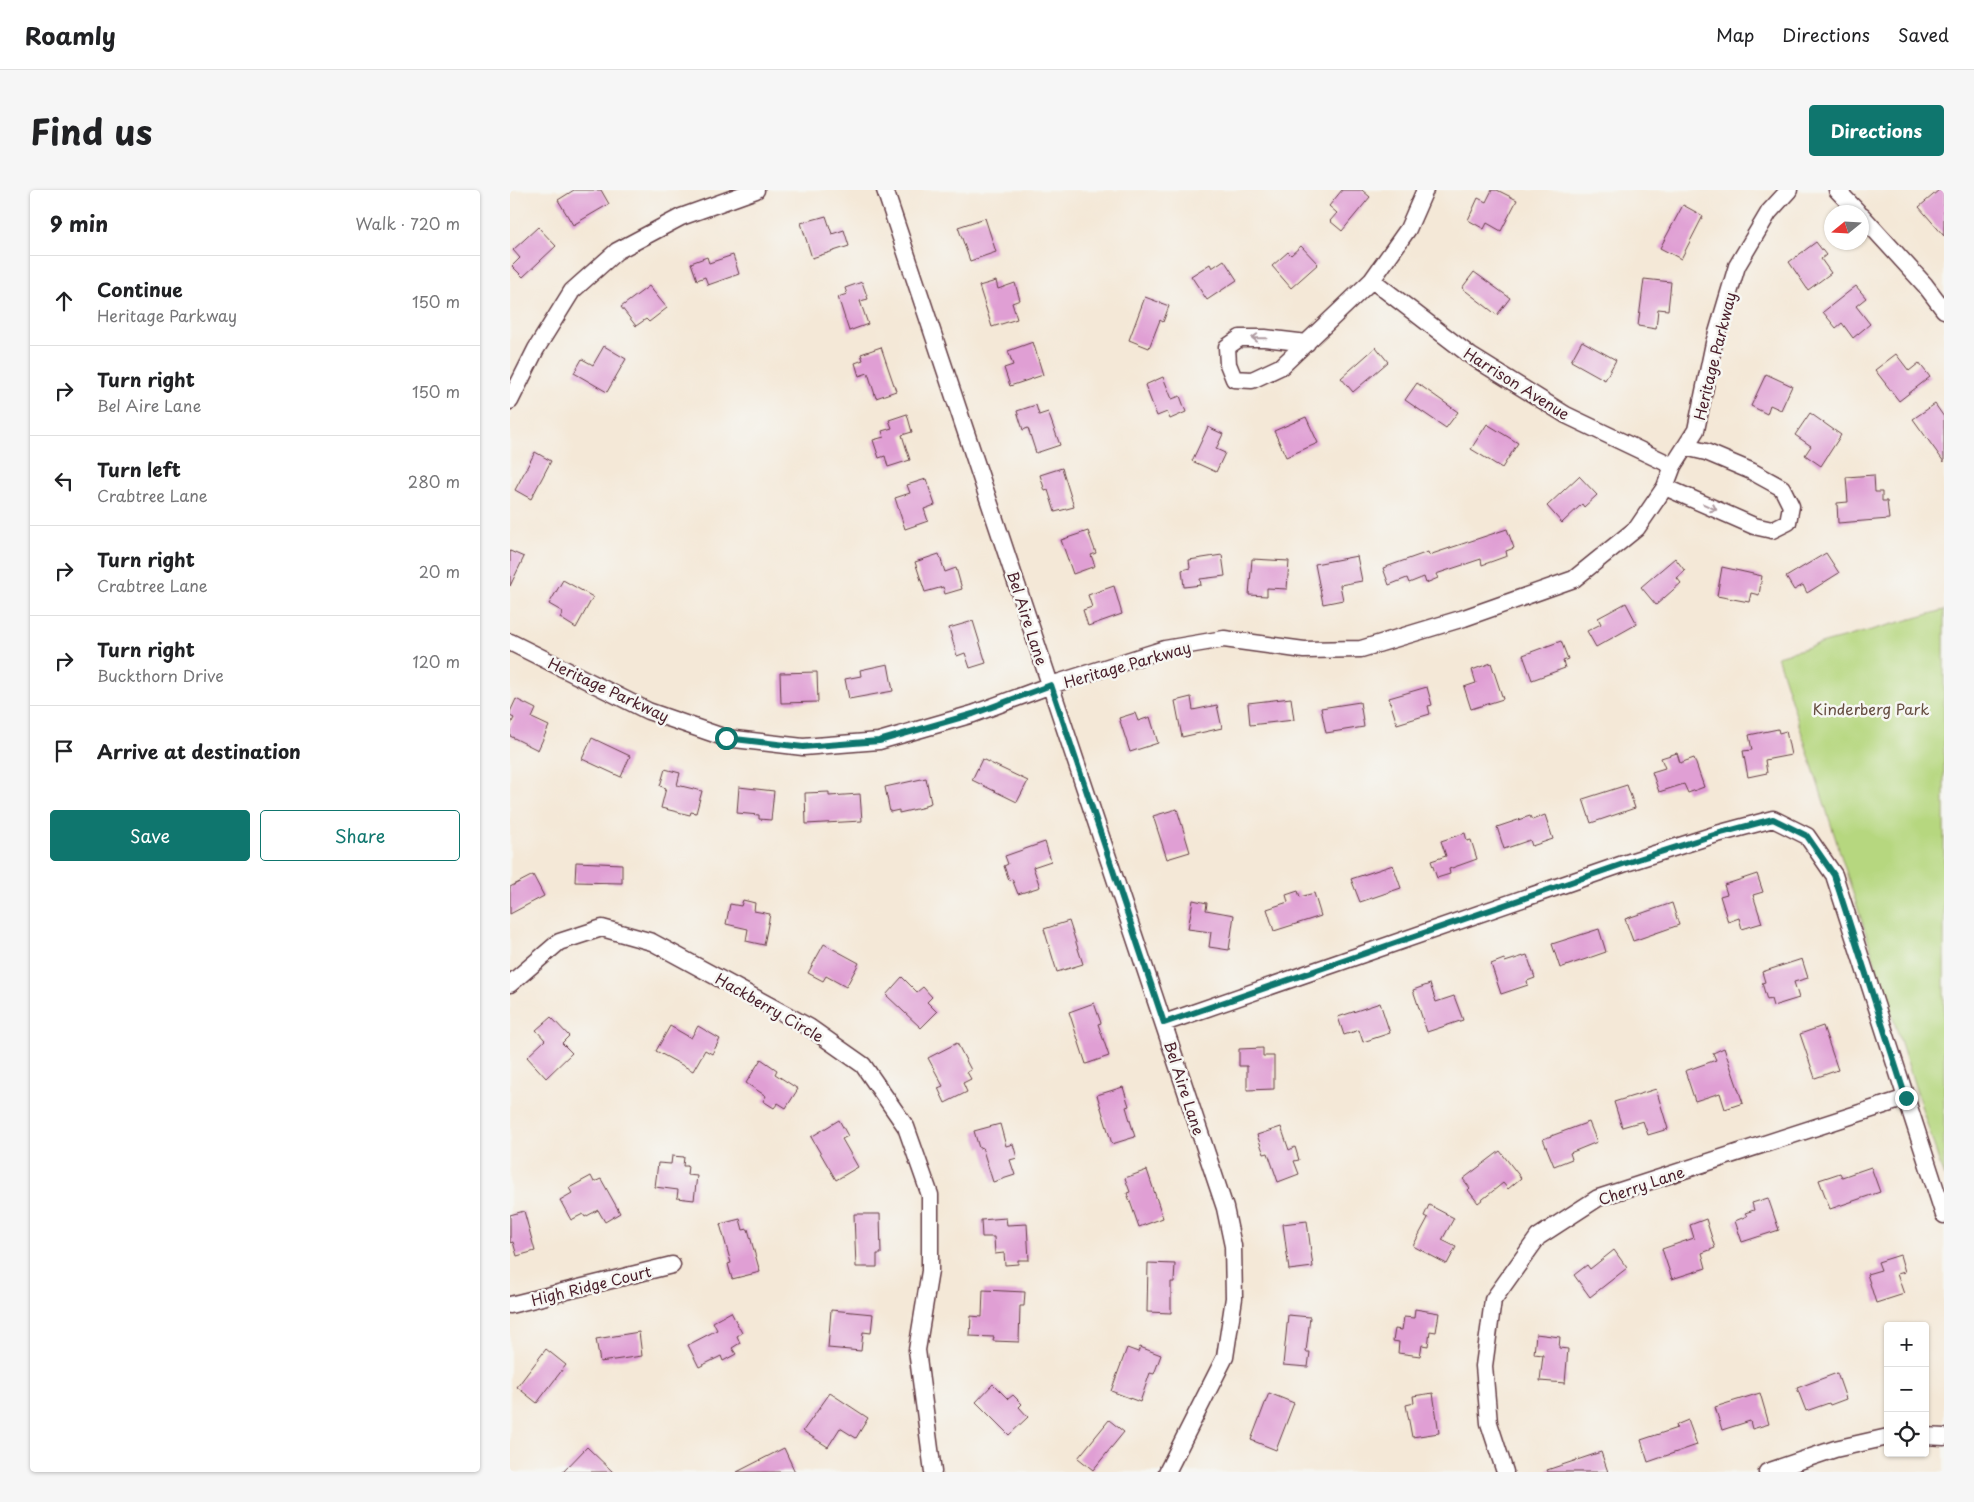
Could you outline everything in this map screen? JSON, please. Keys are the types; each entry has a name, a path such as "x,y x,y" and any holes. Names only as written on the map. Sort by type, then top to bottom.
{"street":[{"path":"510,401 536,349 572,291 617,251 681,217 756,190"},
{"name":"Bel Aire Lane","path":"886,190 1225,1208 1233,1246 1234,1298 1225,1357 1167,1472"},
{"path":"1307,343 1372,280 1408,229 1425,190"},
{"name":"Heritage Parkway","path":"510,642 648,711 726,738 803,747 879,741 973,714 1051,685 1166,649 1224,639 1304,650 1361,649 1464,618 1574,579 1637,528 1665,487 1673,466 1696,430 1714,343 1737,266 1770,212 1789,190"},
{"path":"1837,190 1851,205"},
{"path":"1869,224 1925,285 1944,310"},
{"name":"Harrison Avenue","path":"1372,280 1471,356 1534,395 1566,414 1673,466"},
{"path":"1665,487 1754,526 1772,530 1788,522 1791,506 1782,488 1751,471 1706,452 1685,447"},
{"path":"1164,1023 1613,868 1717,834 1773,819 1807,836 1834,875 1944,1215"},
{"name":"Hackberry Circle","path":"510,984 559,942 602,928 652,942 809,1026 864,1065 906,1127 930,1195 930,1271 917,1350 933,1472"},
{"name":"Cherry Lane","path":"1505,1472 1489,1423 1484,1366 1493,1300 1538,1237 1598,1198 1906,1098"},
{"name":"High Ridge Court","path":"510,1305 672,1265"},
{"path":"1929,1436 1944,1437"},
{"path":"1766,1472 1835,1450 1884,1438"}],"green space":[{"name":"Kinderberg Park","path":"1944,610 1944,1177 1777,656"}],"building":[{"path":"574,190 601,190 609,204 573,225 558,200"},
{"path":"1342,190 1362,190 1370,197 1342,231 1330,221 1337,213 1329,206"},
{"path":"1492,190 1497,190 1517,200 1501,231 1487,223 1484,229 1468,220 1478,198 1486,202"},
{"path":"1939,190 1944,190 1944,236 1919,207"},
{"path":"1683,205 1703,216 1681,259 1660,248"},
{"path":"826,216 832,234 844,230 849,246 812,258 801,223"},
{"path":"985,218 996,252 970,261 958,227"},
{"path":"538,227 556,246 523,277 512,266 520,258 513,250"},
{"path":"1816,242 1826,255 1821,259 1831,273 1808,290 1789,262"},
{"path":"1301,246 1318,264 1291,288 1272,266 1288,252 1291,255"},
{"path":"733,255 739,274 708,285 705,277 697,280 691,263 707,257 709,263"},
{"path":"1224,260 1237,280 1207,300 1191,276 1210,264 1212,268"},
{"path":"1474,272 1510,298 1497,315 1462,288"},
{"path":"1644,279 1671,282 1668,310 1658,309 1656,329 1638,326"},
{"path":"996,281 998,289 1015,283 1020,300 1012,303 1017,319 992,327 979,286"},
{"path":"862,282 868,299 860,301 868,324 849,331 838,297 847,294 845,288"},
{"path":"649,286 667,308 649,322 646,319 636,326 621,307"},
{"path":"1856,286 1866,298 1856,306 1870,324 1853,338 1842,323 1836,328 1823,312"},
{"path":"1145,297 1169,306 1163,322 1160,320 1149,348 1129,340"},
{"path":"1582,341 1616,360 1605,380 1571,361"},
{"path":"1033,342 1043,375 1010,386 1004,368 1013,365 1008,351"},
{"path":"604,346 626,359 607,392 574,373 582,359 593,365"},
{"path":"881,347 896,391 876,398 868,373 859,376 855,363 863,360 861,354"},
{"path":"1376,347 1388,362 1353,392 1341,378"},
{"path":"1896,354 1909,371 1919,363 1930,377 1899,401 1875,370"},
{"path":"1766,374 1792,386 1781,410 1770,405 1767,414 1751,406"},
{"path":"1163,377 1172,399 1180,396 1186,412 1170,419 1167,412 1157,416 1145,385"},
{"path":"1417,383 1458,412 1446,428 1405,400"},
{"path":"1935,404 1944,417 1944,462 1913,419"},
{"path":"1036,405 1039,415 1048,412 1060,445 1036,453 1028,428 1023,430 1017,411"},
{"path":"1810,413 1841,435 1821,466 1805,455 1811,446 1795,435"},
{"path":"907,414 912,432 902,435 910,460 888,467 885,456 879,458 873,440 884,437 882,431 892,428 889,420"},
{"path":"1306,417 1318,443 1286,457 1274,431"},
{"path":"1487,424 1518,443 1502,468 1471,449"},
{"path":"1208,427 1223,434 1216,449 1225,453 1216,472 1192,461"},
{"path":"535,452 551,461 531,499 515,490"},
{"path":"1062,468 1074,507 1055,512 1048,490 1045,491 1040,475"},
{"path":"1874,475 1875,492 1882,492 1882,501 1887,501 1889,519 1838,523 1837,503 1848,502 1846,477"},
{"path":"1579,476 1597,495 1584,507 1582,504 1562,523 1547,506"},
{"path":"926,479 935,505 924,509 928,521 905,529 895,498 910,493 907,485"},
{"path":"1507,529 1514,548 1506,551 1507,556 1482,565 1481,559 1436,574 1438,578 1426,583 1424,577 1409,583 1407,578 1389,585 1383,568 1428,552 1429,555"},
{"path":"1088,531 1096,553 1091,555 1095,566 1073,574 1061,540"},
{"path":"510,551 524,557 510,586"},
{"path":"1826,553 1839,573 1807,593 1803,585 1794,590 1786,577"},
{"path":"939,554 945,572 956,568 962,589 945,594 943,587 925,592 915,562"},
{"path":"1222,555 1225,576 1200,579 1201,585 1184,587 1182,570 1190,568 1189,560"},
{"path":"1357,556 1362,581 1340,585 1343,600 1323,604 1315,564"},
{"path":"1675,558 1685,571 1677,578 1681,583 1656,605 1641,587"},
{"path":"1252,559 1289,561 1287,589 1267,588 1267,596 1249,595"},
{"path":"1722,567 1762,576 1759,595 1751,593 1749,602 1717,596"},
{"path":"563,580 593,597 576,628 560,618 563,612 549,604"},
{"path":"1114,586 1122,614 1088,626 1083,610 1092,607 1088,595"},
{"path":"1626,603 1637,624 1596,647 1587,631 1601,624 1598,618"},
{"path":"973,621 986,663 970,668 965,653 957,656 949,628"},
{"path":"1561,641 1568,659 1563,661 1565,668 1532,680 1523,655"},
{"path":"1491,663 1503,699 1471,709 1464,687 1476,683 1472,670"},
{"path":"888,664 893,691 849,699 845,679 861,676 860,670"},
{"path":"817,672 818,702 781,703 780,673"},
{"path":"1427,687 1432,705 1428,706 1430,714 1397,724 1389,698"},
{"path":"1191,697 1193,710 1217,705 1222,728 1182,737 1175,701"},
{"path":"1291,698 1294,720 1250,725 1248,703"},
{"path":"516,699 536,709 532,718 549,726 538,750 510,736 510,726 514,718 510,716 510,712"},
{"path":"1360,702 1364,727 1326,733 1321,708"},
{"path":"1135,713 1138,721 1150,717 1158,743 1130,752 1119,718"},
{"path":"1778,729 1779,733 1786,731 1791,755 1765,760 1767,773 1748,777 1743,751 1752,750 1749,735"},
{"path":"592,738 630,756 621,777 582,759"},
{"path":"1677,753 1680,763 1694,758 1704,787 1688,793 1684,784 1659,792 1652,772 1665,768 1661,758"},
{"path":"982,759 1028,781 1017,802 972,780"},
{"path":"665,769 680,773 677,785 702,791 696,813 691,812 690,815 661,808 666,788 660,786"},
{"path":"926,778 931,803 925,805 925,807 899,813 899,810 890,812 885,787"},
{"path":"1627,785 1635,808 1591,823 1583,799"},
{"path":"739,787 774,791 771,820 759,819 759,815 737,813"},
{"path":"829,792 829,796 860,794 862,821 806,824 805,793"},
{"path":"1177,809 1190,852 1167,859 1153,816"},
{"path":"1545,815 1553,839 1532,846 1530,840 1504,849 1497,827 1530,816 1532,820"},
{"path":"1465,833 1467,841 1471,840 1477,859 1449,869 1450,874 1437,878 1431,861 1446,856 1441,841"},
{"path":"1045,842 1051,861 1033,867 1040,887 1018,894 1012,879 1009,880 1004,866 1008,864 1005,856"},
{"path":"576,862 622,864 622,883 575,882"},
{"path":"1393,865 1401,888 1360,902 1351,879"},
{"path":"1757,874 1763,892 1753,895 1762,923 1742,929 1739,918 1728,922 1720,896 1727,894 1724,885"},
{"path":"533,875 544,896 510,914 510,887"},
{"path":"1298,891 1300,897 1314,893 1321,916 1274,931 1267,909 1288,902 1286,895"},
{"path":"743,900 755,903 754,911 770,914 764,945 746,941 748,929 726,924 730,904 741,906"},
{"path":"1193,900 1207,903 1206,910 1234,915 1229,950 1209,947 1211,932 1188,929"},
{"path":"1672,903 1679,925 1633,941 1625,919"},
{"path":"1069,921 1083,964 1057,972 1044,929"},
{"path":"1599,929 1606,952 1560,968 1552,944"},
{"path":"824,944 859,963 846,987 826,976 823,981 808,973"},
{"path":"1527,955 1535,978 1527,981 1528,985 1501,994 1491,964 1504,959 1505,962"},
{"path":"1802,959 1808,978 1794,982 1799,998 1773,1006 1771,999 1767,1000 1762,983 1765,982 1762,972"},
{"path":"902,977 917,992 923,987 932,997 927,1002 937,1012 921,1028 886,995"},
{"path":"1430,984 1436,1002 1454,996 1463,1020 1427,1032 1413,990"},
{"path":"1094,1003 1101,1023 1098,1024 1109,1056 1086,1064 1069,1012"},
{"path":"1380,1003 1390,1033 1363,1042 1359,1030 1344,1035 1338,1017"},
{"path":"551,1017 569,1036 562,1043 572,1053 546,1078 527,1057 545,1040 536,1030"},
{"path":"670,1026 691,1038 698,1026 720,1039 712,1054 705,1050 693,1071 656,1051"},
{"path":"1823,1026 1838,1070 1815,1078 1800,1034"},
{"path":"957,1043 971,1070 967,1072 971,1079 963,1083 967,1092 945,1103 938,1088 943,1086 928,1058"},
{"path":"1263,1048 1263,1056 1274,1056 1274,1089 1247,1090 1247,1066 1239,1066 1239,1049"},
{"path":"1724,1048 1743,1103 1725,1109 1720,1093 1695,1101 1685,1071 1716,1060 1713,1053"},
{"path":"761,1059 777,1070 775,1074 798,1089 786,1108 778,1103 774,1108 763,1101 766,1096 746,1083"},
{"path":"1123,1087 1129,1106 1126,1107 1135,1137 1112,1144 1097,1095"},
{"path":"1656,1089 1668,1129 1648,1135 1643,1121 1622,1127 1614,1102"},
{"path":"839,1120 848,1136 842,1139 858,1167 836,1180 811,1137"},
{"path":"1589,1122 1597,1142 1570,1153 1572,1159 1554,1166 1543,1139"},
{"path":"1000,1124 1006,1146 1013,1144 1017,1158 1010,1160 1015,1175 993,1182 982,1147 979,1148 974,1131"},
{"path":"1281,1127 1289,1150 1295,1147 1299,1160 1294,1161 1299,1174 1278,1182 1268,1153 1264,1154 1257,1135"},
{"path":"1500,1151 1521,1178 1508,1189 1503,1183 1478,1203 1468,1190 1470,1188 1463,1179"},
{"path":"672,1156 684,1157 683,1166 688,1166 687,1175 697,1176 694,1200 677,1198 678,1190 655,1187 658,1163 671,1164"},
{"path":"1871,1167 1880,1192 1830,1209 1819,1180 1840,1173 1842,1177"},
{"path":"1147,1170 1163,1218 1139,1227 1127,1193 1130,1192 1125,1178"},
{"path":"591,1176 594,1182 601,1179 620,1213 605,1222 598,1210 585,1217 583,1214 571,1220 560,1200 572,1193 569,1188"},
{"path":"1768,1198 1779,1230 1742,1242 1735,1221 1747,1216 1745,1213 1754,1210 1752,1203"},
{"path":"1429,1205 1454,1218 1442,1240 1456,1247 1447,1264 1413,1246 1428,1218 1424,1216"},
{"path":"524,1211 535,1251 517,1256 513,1242 510,1243 510,1215"},
{"path":"854,1214 880,1214 881,1254 877,1254 877,1267 856,1267"},
{"path":"1006,1218 1007,1225 1027,1224 1029,1260 1018,1260 1018,1264 1005,1265 1004,1253 995,1254 994,1237 982,1237 981,1220"},
{"path":"740,1219 743,1230 748,1229 760,1272 732,1279 728,1264 731,1263 720,1224"},
{"path":"1706,1219 1715,1248 1702,1253 1706,1268 1672,1279 1662,1249 1694,1238 1690,1225"},
{"path":"1307,1221 1313,1267 1289,1270 1283,1224"},
{"path":"1614,1250 1627,1268 1590,1297 1574,1275 1587,1265 1590,1269"},
{"path":"1900,1255 1905,1272 1897,1274 1904,1294 1876,1303 1867,1274 1881,1270 1878,1262"},
{"path":"1148,1263 1175,1264 1174,1282 1171,1282 1171,1313 1147,1312"},
{"path":"983,1290 1025,1292 1024,1306 1020,1306 1019,1342 993,1341 994,1337 970,1336 971,1316 982,1317"},
{"path":"1415,1309 1439,1313 1436,1332 1430,1331 1428,1346 1422,1345 1420,1356 1398,1353 1399,1342 1393,1341 1395,1329 1402,1330 1404,1317 1414,1318"},
{"path":"831,1310 873,1314 871,1333 863,1332 861,1351 828,1348"},
{"path":"731,1312 742,1333 737,1336 740,1343 732,1348 736,1354 723,1361 721,1356 699,1367 688,1345 717,1330 713,1322"},
{"path":"1288,1315 1310,1317 1306,1352 1310,1352 1308,1367 1283,1365"},
{"path":"639,1332 642,1356 600,1362 596,1339"},
{"path":"1536,1334 1560,1337 1559,1348 1568,1349 1565,1383 1540,1381 1543,1355 1534,1354"},
{"path":"1140,1347 1161,1355 1154,1374 1150,1373 1140,1402 1111,1391 1127,1348 1138,1352"},
{"path":"546,1349 566,1365 537,1403 517,1387"},
{"path":"1837,1373 1846,1399 1806,1411 1797,1388"},
{"path":"993,1384 1008,1399 1013,1395 1022,1404 1019,1407 1028,1417 1009,1435 976,1402"},
{"path":"830,1393 868,1418 856,1438 840,1428 828,1447 803,1431"},
{"path":"1269,1393 1294,1403 1276,1450 1251,1440"},
{"path":"1433,1393 1439,1433 1412,1437 1406,1405 1414,1403 1413,1396"},
{"path":"1760,1393 1769,1424 1752,1429 1750,1421 1722,1430 1715,1407"},
{"path":"1109,1420 1124,1432 1093,1470 1078,1458"},
{"path":"1688,1420 1697,1445 1648,1462 1641,1440 1677,1428 1676,1425"},
{"path":"587,1447 613,1472 563,1472"},
{"path":"784,1448 795,1472 737,1472"},
{"path":"1601,1452 1608,1472 1548,1472 1547,1470"}],"route":[{"path":"726,738 803,747 879,741 973,714 1051,685 1164,1023 1623,864 1717,834 1773,819 1807,836 1834,875 1906,1098"}]}
